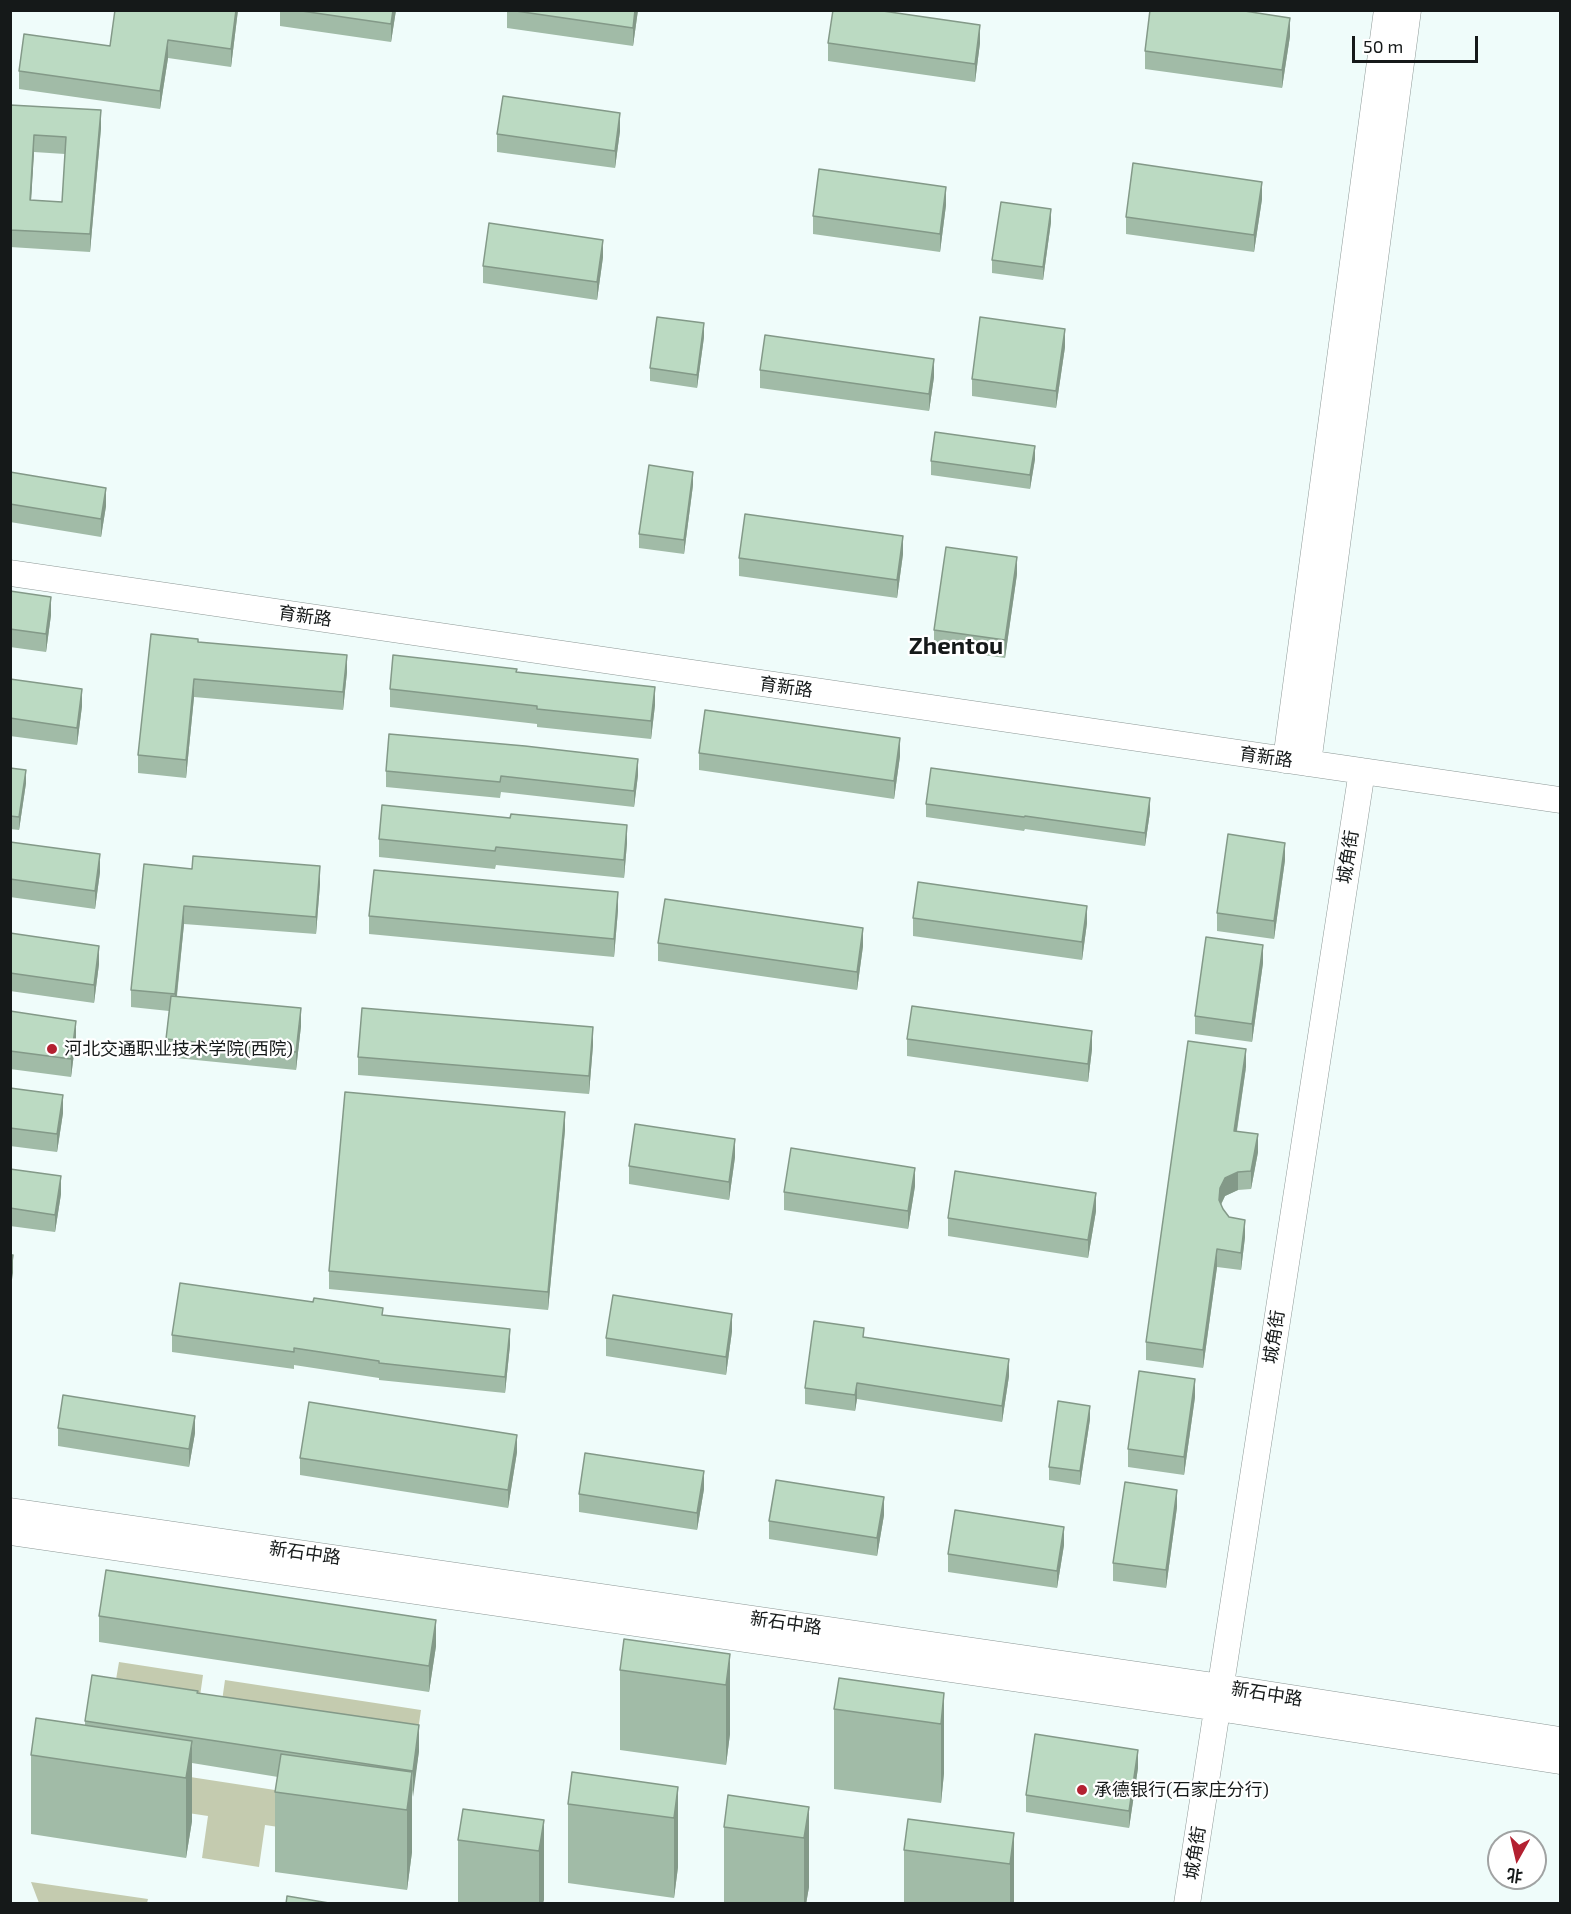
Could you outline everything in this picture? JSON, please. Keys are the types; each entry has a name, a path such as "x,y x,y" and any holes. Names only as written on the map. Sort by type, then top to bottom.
{"street":[{"path":"1297,761 1387,10"},
{"path":"1297,761 1408,10"},
{"name":"育新路","path":"10,573 1560,800"},
{"name":"城角街","path":"1187,1904 1362,771"},
{"name":"新石中路","path":"10,1510 1219,1697 1560,1761"},
{"name":"新石中路","path":"10,1532 1219,1697 1560,1740"}],"green space":[{"path":"119,1662 203,1675 198,1710 113,1697"},
{"path":"225,1680 421,1710 416,1744 220,1715"},
{"path":"60,1757 405,1810 400,1845 265,1825 259,1867 202,1858 208,1816 55,1793"},
{"path":"31,1882 148,1899 147,1903 39,1903"}],"building":[{"path":"115,10 236,10 231,49 168,40 160,91 19,71 24,34 110,46"},
{"path":"295,10 393,10 391,24"},
{"path":"509,10 635,10 633,28"},
{"path":"833,10 876,10 980,25 975,64 828,43"},
{"path":"1150,10 1238,10 1290,18 1282,70 1145,51"},
{"path":"503,96 620,113 615,151 497,134"},
{"path":"10,105 101,110 90,234 10,230","holes":["34,135 66,137 62,202 30,200"]},
{"path":"1133,163 1262,182 1254,235 1126,217"},
{"path":"819,169 946,187 940,234 813,216"},
{"path":"1001,202 1051,209 1043,267 992,260"},
{"path":"489,223 603,240 597,282 483,266"},
{"path":"657,317 704,323 697,375 650,368"},
{"path":"980,317 1065,329 1056,391 972,379"},
{"path":"765,335 934,359 929,394 760,370"},
{"path":"935,432 1035,446 1030,475 931,461"},
{"path":"649,465 693,472 684,540 639,534"},
{"path":"10,472 106,488 101,519 10,504"},
{"path":"745,514 903,536 897,580 739,558"},
{"path":"946,547 1017,557 1005,640 934,630"},
{"path":"10,591 51,597 46,634 10,629"},
{"path":"151,634 198,639 198,642 347,655 343,692 194,679 186,760 138,755"},
{"path":"393,655 517,669 516,672 655,687 651,721 537,709 537,706 390,689"},
{"path":"10,679 82,689 77,728 10,718"},
{"path":"705,710 900,738 894,781 699,753"},
{"path":"389,734 638,759 634,791 501,776 500,782 386,771"},
{"path":"10,768 26,770 19,817 10,816"},
{"path":"931,768 1150,798 1145,833 926,804"},
{"path":"382,805 510,818 511,814 627,825 624,860 496,847 495,851 379,839"},
{"path":"1228,834 1285,843 1274,921 1217,913"},
{"path":"10,842 100,854 95,891 10,879"},
{"path":"193,856 320,866 316,917 184,906 175,994 131,990 144,864 192,869"},
{"path":"374,870 618,892 614,939 369,916"},
{"path":"918,882 1087,906 1082,942 913,918"},
{"path":"665,899 863,928 857,972 658,943"},
{"path":"10,933 99,946 94,985 10,973"},
{"path":"1206,937 1263,945 1252,1024 1195,1016"},
{"path":"171,996 301,1008 296,1052 166,1039"},
{"path":"912,1006 1092,1031 1088,1064 907,1039"},
{"path":"362,1008 593,1027 589,1076 358,1057"},
{"path":"10,1011 76,1021 71,1059 10,1051"},
{"path":"1188,1041 1246,1049 1234,1131 1258,1134 1251,1171 1238,1172 1225,1178 1220,1188 1219,1200 1229,1217 1245,1220 1241,1253 1217,1249 1203,1350 1146,1342"},
{"path":"10,1088 63,1095 57,1134 10,1128"},
{"path":"345,1092 565,1112 548,1292 329,1271"},
{"path":"635,1124 735,1139 729,1182 629,1166"},
{"path":"791,1148 915,1168 908,1211 784,1192"},
{"path":"10,1169 61,1176 55,1215 10,1208"},
{"path":"955,1171 1096,1193 1088,1240 948,1218"},
{"path":"10,1255 13,1255 10,1276"},
{"path":"180,1283 313,1302 314,1298 383,1308 382,1315 510,1329 505,1377 379,1363 379,1361 294,1348 294,1352 172,1335"},
{"path":"613,1295 732,1314 726,1357 606,1338"},
{"path":"814,1321 864,1328 863,1337 1009,1359 1002,1406 857,1383 855,1395 805,1388"},
{"path":"1139,1371 1195,1379 1184,1457 1128,1449"},
{"path":"63,1395 195,1416 189,1449 58,1428"},
{"path":"1058,1401 1090,1406 1080,1471 1049,1467"},
{"path":"309,1402 517,1435 508,1490 300,1458"},
{"path":"585,1453 704,1471 697,1513 579,1494"},
{"path":"776,1480 884,1497 877,1538 769,1521"},
{"path":"1125,1482 1177,1490 1166,1570 1113,1563"},
{"path":"955,1510 1064,1527 1057,1571 948,1554"},
{"path":"106,1570 436,1620 429,1666 99,1616"},
{"path":"624,1639 730,1654 726,1685 620,1670"},
{"path":"92,1675 198,1691 197,1693 419,1725 413,1771 85,1721"},
{"path":"839,1678 944,1693 941,1724 834,1709"},
{"path":"36,1718 192,1741 186,1778 31,1755"},
{"name":"承德银行(石家庄分行)","path":"1035,1734 1138,1750 1129,1811 1026,1795"},
{"path":"281,1754 412,1772 407,1810 275,1792"},
{"path":"572,1772 678,1787 674,1818 568,1804"},
{"path":"728,1795 809,1807 804,1838 724,1827"},
{"path":"463,1809 544,1820 539,1851 458,1840"},
{"path":"908,1819 1014,1833 1010,1864 904,1850"},
{"path":"287,1896 335,1904 286,1904"}],"place":[{"name":"河北交通职业技术学院(西院)","path":"52,1049"},
{"name":"承德银行(石家庄分行)","path":"1082,1790"}],"district":[{"name":"Zhentou","path":"956,646"}]}
